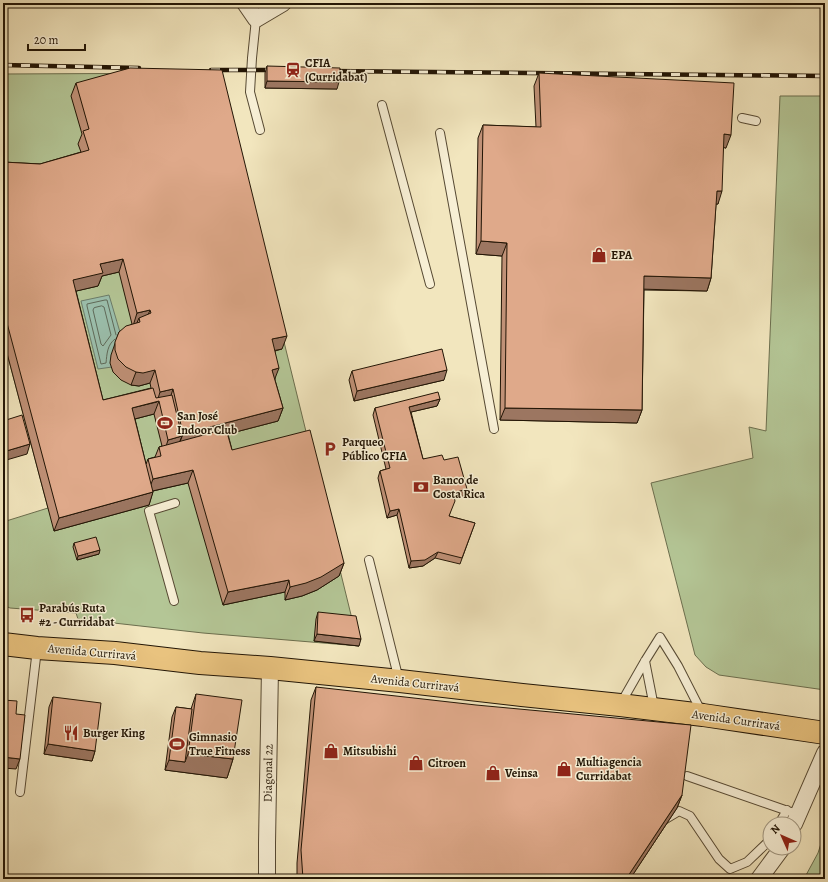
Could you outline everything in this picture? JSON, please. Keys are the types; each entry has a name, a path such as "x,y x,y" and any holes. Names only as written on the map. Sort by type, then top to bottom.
{"highway":[{"name":"Avenida Curriravá","path":"3,644 37,648 115,653 200,663 270,668 400,681 654,709 825,733"}],"street":[{"path":"245,3 256,19 283,3"},
{"name":"Diagonal 22","path":"267,879 270,668"},
{"path":"793,816 825,753"},
{"path":"759,879 776,856"}],"lane":[{"path":"256,19 250,92 260,130"},
{"path":"382,105 430,284"},
{"path":"742,118 756,121"},
{"path":"440,134 494,429"},
{"path":"174,601 149,511 176,503"},
{"path":"369,560 400,681"},
{"path":"620,705 645,660 660,637 678,666 703,715"},
{"path":"20,792 37,648"},
{"path":"645,660 654,709"},
{"path":"687,776 793,816"},
{"path":"656,826 679,811 690,816 719,858 730,869 747,862 762,848"}],"shaded area":[{"name":"San José Indoor Club","path":"218,73 359,646 203,633 78,619 76,613 10,608 3,605 3,522 48,508 3,338 3,74"},
{"path":"780,96 825,96 825,690 719,675 706,667 695,655 651,483 753,458 749,427 766,431"},
{"path":"825,831 825,879 803,879 818,853"}],"water":[{"path":"109,295 122,339 112,367 98,369 81,301"}],"building":[{"path":"267,66 340,68 339,82 267,81"},
{"path":"130,68 222,70 287,336 272,339 279,368 272,370 283,408 183,434 173,389 160,392 155,370 143,373 136,372 126,367 118,359 115,350 115,342 119,332 126,326 140,322 139,318 151,313 150,310 137,313 123,259 100,264 103,273 73,280 103,400 153,388 156,398 172,395 182,436 168,440 159,401 132,408 153,492 59,518 3,308 3,162 40,164 89,150 83,131 89,129 76,83"},
{"name":"EPA","path":"539,73 734,83 731,135 724,134 722,191 717,191 711,278 644,276 642,410 505,408 507,243 481,241 483,125 541,127"},
{"path":"442,349 447,370 357,391 352,371"},
{"name":"Banco de Costa Rica","path":"438,392 440,399 409,407 423,459 442,455 444,460 458,457 467,489 453,493 455,501 449,516 475,523 462,558 438,552 425,560 411,561 399,509 390,511 380,471 390,468 375,408"},
{"path":"22,415 30,444 3,452 3,421"},
{"path":"226,429 232,450 310,430 344,563 321,577 290,587 289,580 228,592 193,470 153,479 148,459 161,456 159,447"},
{"path":"96,537 100,550 78,556 74,543"},
{"path":"318,612 356,616 361,639 317,634"},
{"name":"Veinsa","path":"316,687 476,705 691,725 682,795 626,879 303,879 301,850"},
{"path":"196,694 242,700 233,759 188,754"},
{"name":"Burger King","path":"53,697 101,703 95,751 48,744"},
{"path":"3,700 17,701 16,714 25,715 20,759 3,757"},
{"name":"Gimnasio True Fitness","path":"176,707 192,709 185,762 169,760"}],"railway":[{"path":"3,65 139,68"},
{"path":"211,70 277,70"},
{"path":"329,71 825,76"}],"place":[{"name":"CFIA (Curridabat)","path":"293,70"},
{"name":"EPA","path":"599,255"},
{"name":"San José Indoor Club","path":"165,423"},
{"name":"Parqueo Público CFIA","path":"330,449"},
{"name":"Banco de Costa Rica","path":"421,487"},
{"name":"Parabús Ruta #2 - Curridabat","path":"27,615"},
{"name":"Burger King","path":"71,733"},
{"name":"Gimnasio True Fitness","path":"177,744"},
{"name":"Mitsubishi","path":"331,751"},
{"name":"Citroen","path":"416,763"},
{"name":"Multiagencia Curridabat","path":"564,769"},
{"name":"Veinsa","path":"493,773"}]}
